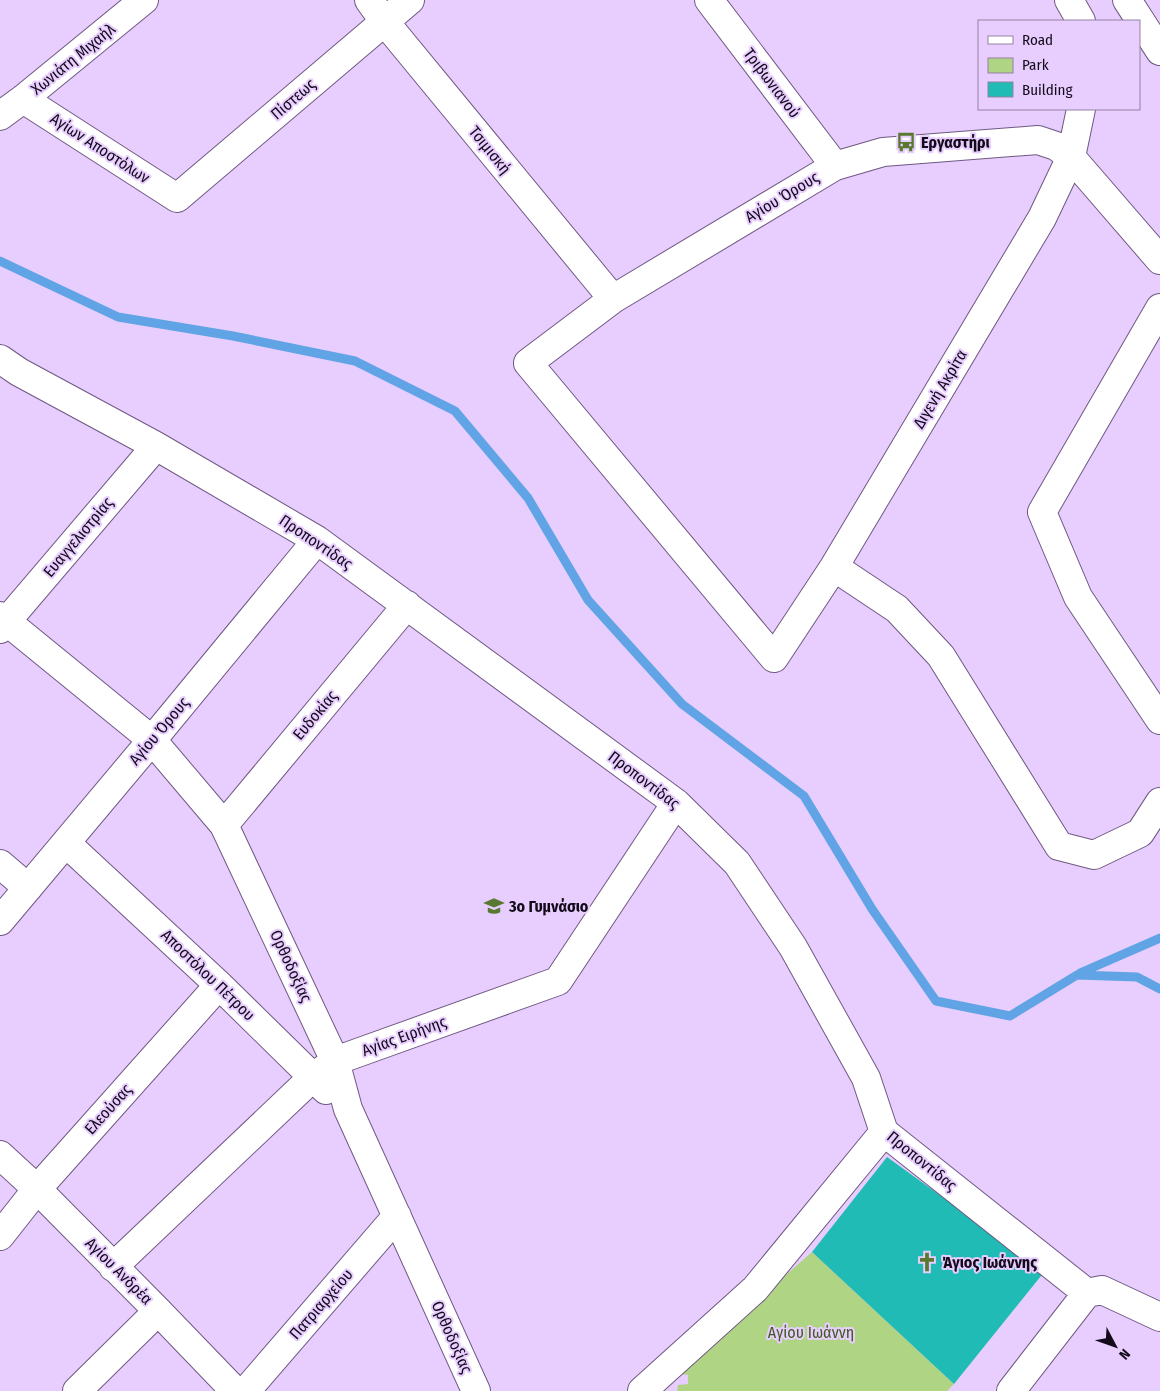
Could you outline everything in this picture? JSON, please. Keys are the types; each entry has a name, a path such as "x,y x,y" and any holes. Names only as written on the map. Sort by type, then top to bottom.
{"street":[{"name":"Χωνιάτη Μιχαήλ","path":"0,116 144,0"},
{"name":"Πίστεως","path":"177,198 376,10 410,0"},
{"name":"Τριβωνιανού","path":"709,0 835,166"},
{"path":"1069,0 1080,20"},
{"path":"1127,0 1140,20"},
{"name":"Τσιμισκή","path":"376,10 613,299"},
{"path":"1140,20 1160,51"},
{"name":"Αγίων Αποστόλων","path":"23,99 177,198"},
{"name":"Διγενή Ακρίτα","path":"774,658 834,567 1042,218 1071,157 1081,110"},
{"name":"Αγίου Όρους","path":"774,658 528,363 613,299 835,166 882,152 1038,140 1056,146 1071,157 1160,260"},
{"path":"1160,308 1042,512 1078,597 1160,720"},
{"name":"Προποντίδας","path":"0,359 19,372 156,446 317,540 676,803 736,863 793,947 866,1078 884,1132 1087,1293"},
{"name":"Ευαγγελιστρίας","path":"2,622 156,446"},
{"name":"Αγίου Όρους","path":"0,921 317,540"},
{"path":"834,567 897,610 941,656 1058,846 1094,855 1140,833 1160,802"},
{"name":"Ευδοκίας","path":"224,825 407,605"},
{"name":"Ορθοδοξίας","path":"2,622 152,740 224,825 336,1060 348,1109 476,1391"},
{"name":"Αγίας Ειρήνης","path":"113,1266 312,1078 336,1060 558,981 676,803"},
{"name":"Αποστόλου Πέτρου","path":"66,843 220,985 312,1078 348,1109"},
{"path":"0,864 28,888"},
{"name":"Ελεούσας","path":"0,1236 37,1189 220,985"},
{"path":"642,1391 755,1289 884,1132"},
{"name":"Αγίου Ανδρέα","path":"0,1155 37,1189 158,1311 234,1391"},
{"name":"Πατριαρχείου","path":"246,1391 397,1216"},
{"path":"1011,1391 1087,1293 1102,1290 1160,1317"},
{"path":"77,1391 158,1311"}],"green space":[{"name":"Αγίου Ιωάννη","path":"812,1252 954,1384 947,1391 677,1391 678,1385 688,1384 688,1375 674,1373"}],"building":[{"name":"Άγιος Ιωάννης","path":"887,1157 1045,1271 954,1384 812,1252"}],"waterway":[{"path":"0,261 118,317 233,336 355,361 455,411 528,498 588,600 682,704 804,796 872,909 936,1001 1010,1016 1077,975 1137,977 1160,989"},
{"path":"1080,973 1160,938"}],"place":[{"name":"Εργαστήρι","path":"906,142"},
{"name":"3ο Γυμνάσιο","path":"494,906"},
{"name":"Άγιος Ιωάννης","path":"927,1262"}]}
